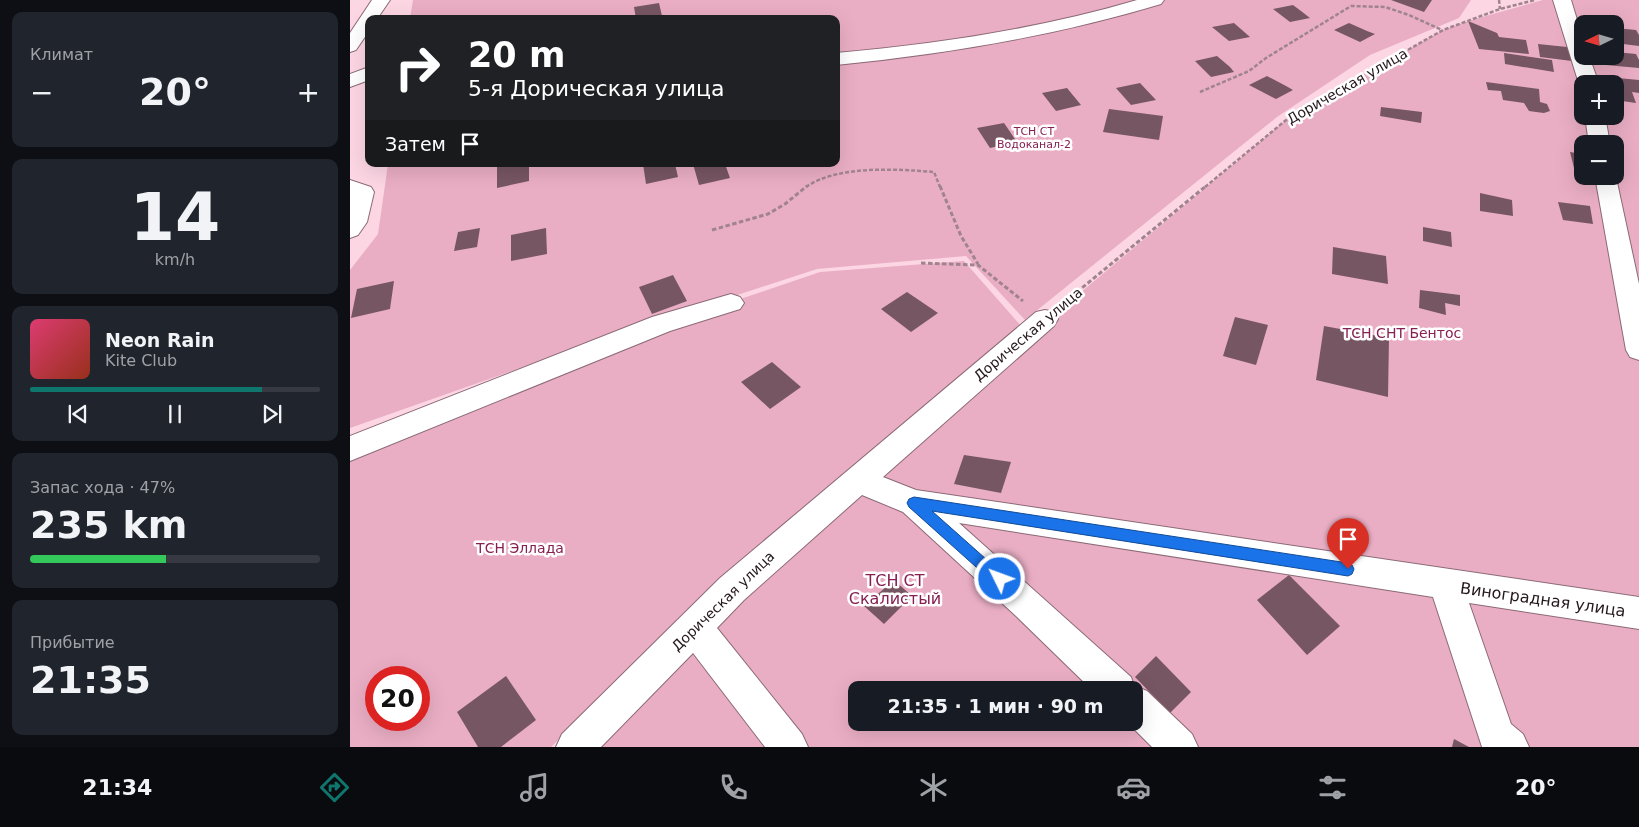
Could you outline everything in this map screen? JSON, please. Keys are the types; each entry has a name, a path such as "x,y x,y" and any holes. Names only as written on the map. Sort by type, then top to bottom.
{"lane":[{"path":"371,15 381,0"},
{"path":"840,58 920,49 1032,30 1107,15 1155,0"},
{"path":"1562,0 1585,75"},
{"path":"350,46 365,24"},
{"path":"350,81 365,75"},
{"path":"1608,185 1639,350"},
{"path":"350,187 363,192 355,222 350,230"},
{"path":"350,449 661,324 731,303"},
{"name":"Дорическая улица","path":"575,747 732,589 1045,318"},
{"path":"857,480 914,503 1028,605 1108,681"},
{"name":"Виноградная улица","path":"914,503 1639,613"},
{"path":"1446,584 1496,736 1510,747"},
{"path":"694,627 789,747"},
{"path":"1143,713 1179,747"}],"path":[{"path":"1499,0 1500,9"},
{"name":"Дорическая улица","path":"1045,318 1291,116 1443,30 1500,9 1535,0"},
{"path":"1200,92 1249,71 1266,58 1351,6 1384,7 1409,15 1443,30"},
{"path":"712,230 759,218 785,204 798,192 816,181 840,174 903,170 934,172 961,236 978,265 1045,318"},
{"path":"921,263 978,265"}],"green space":[{"name":"ТСН СТ Водоканал-2","path":"413,0 1471,0 1459,18 1370,55 1277,117 1025,320 966,256 817,269 612,336 350,428 350,270 378,234 388,167 840,167 840,15 411,15"},
{"name":"ТСН СНТ Бентос","path":"1543,0 1639,0 1639,747 581,747 857,480 1291,116 1443,30"},
{"name":"ТСН Эллада","path":"964,261 1021,326 690,613 551,747 350,747 350,439 516,375 820,272"}],"building":[{"path":"1391,0 1432,0 1424,12"},
{"path":"659,3 662,15 635,15 634,7"},
{"path":"1293,5 1310,18 1290,22 1273,9"},
{"path":"1468,21 1497,33 1499,37 1526,40 1529,54 1479,49"},
{"path":"1234,23 1250,37 1229,41 1212,27"},
{"path":"1349,23 1375,34 1360,42 1334,30"},
{"path":"1624,29 1636,30 1639,35 1639,46 1624,44"},
{"path":"1538,44 1567,47 1572,61 1540,57"},
{"path":"1504,53 1552,60 1554,72 1505,64"},
{"path":"1624,53 1636,54 1639,60 1639,68 1606,65 1624,65"},
{"path":"1217,56 1234,72 1211,77 1195,61"},
{"path":"1267,76 1293,90 1276,99 1249,85"},
{"path":"1624,79 1639,80 1639,93 1632,92 1636,103 1624,101"},
{"path":"1486,82 1539,89 1540,102 1547,104 1550,111 1544,113 1529,111 1524,103 1503,100 1501,91 1488,90"},
{"path":"1140,83 1156,100 1131,105 1116,88"},
{"path":"1067,88 1081,105 1056,111 1042,93"},
{"path":"1381,107 1422,112 1421,123 1380,116"},
{"path":"1109,109 1163,116 1159,140 1103,132"},
{"path":"1004,123 1017,142 990,148 977,128"},
{"path":"1570,152 1574,153 1574,168"},
{"path":"497,167 529,167 529,181 497,188"},
{"path":"643,167 676,167 678,177 646,184"},
{"path":"694,167 726,167 730,178 699,185"},
{"path":"1480,193 1512,200 1513,216 1480,211"},
{"path":"1558,202 1590,206 1593,224 1563,220"},
{"path":"1423,227 1451,232 1452,247 1423,241"},
{"path":"480,228 477,247 454,251 458,232"},
{"path":"546,228 547,254 511,261 511,235"},
{"path":"1333,247 1386,256 1388,284 1332,274"},
{"path":"673,275 687,301 652,314 639,287"},
{"path":"394,281 390,309 351,318 357,289"},
{"path":"1420,290 1460,295 1460,306 1445,303 1446,315 1419,308"},
{"path":"907,292 938,313 911,332 881,309"},
{"path":"1235,317 1268,325 1256,365 1223,356"},
{"path":"1324,326 1389,338 1388,397 1316,380"},
{"path":"772,362 801,387 770,409 741,382"},
{"path":"964,455 1011,462 1001,493 954,484"},
{"path":"1289,575 1340,626 1307,655 1257,600"},
{"path":"894,580 912,596 884,624 864,606"},
{"path":"1156,656 1191,692 1170,713 1143,685 1143,681 1139,681 1135,677"},
{"path":"506,676 536,720 501,747 478,747 457,712"},
{"path":"1454,739 1469,747 1452,747"}],"route":[{"path":"1000,579 914,503 1348,569"}],"park label":[{"name":"ТСН СТ Скалистый","path":"895,589"}]}
